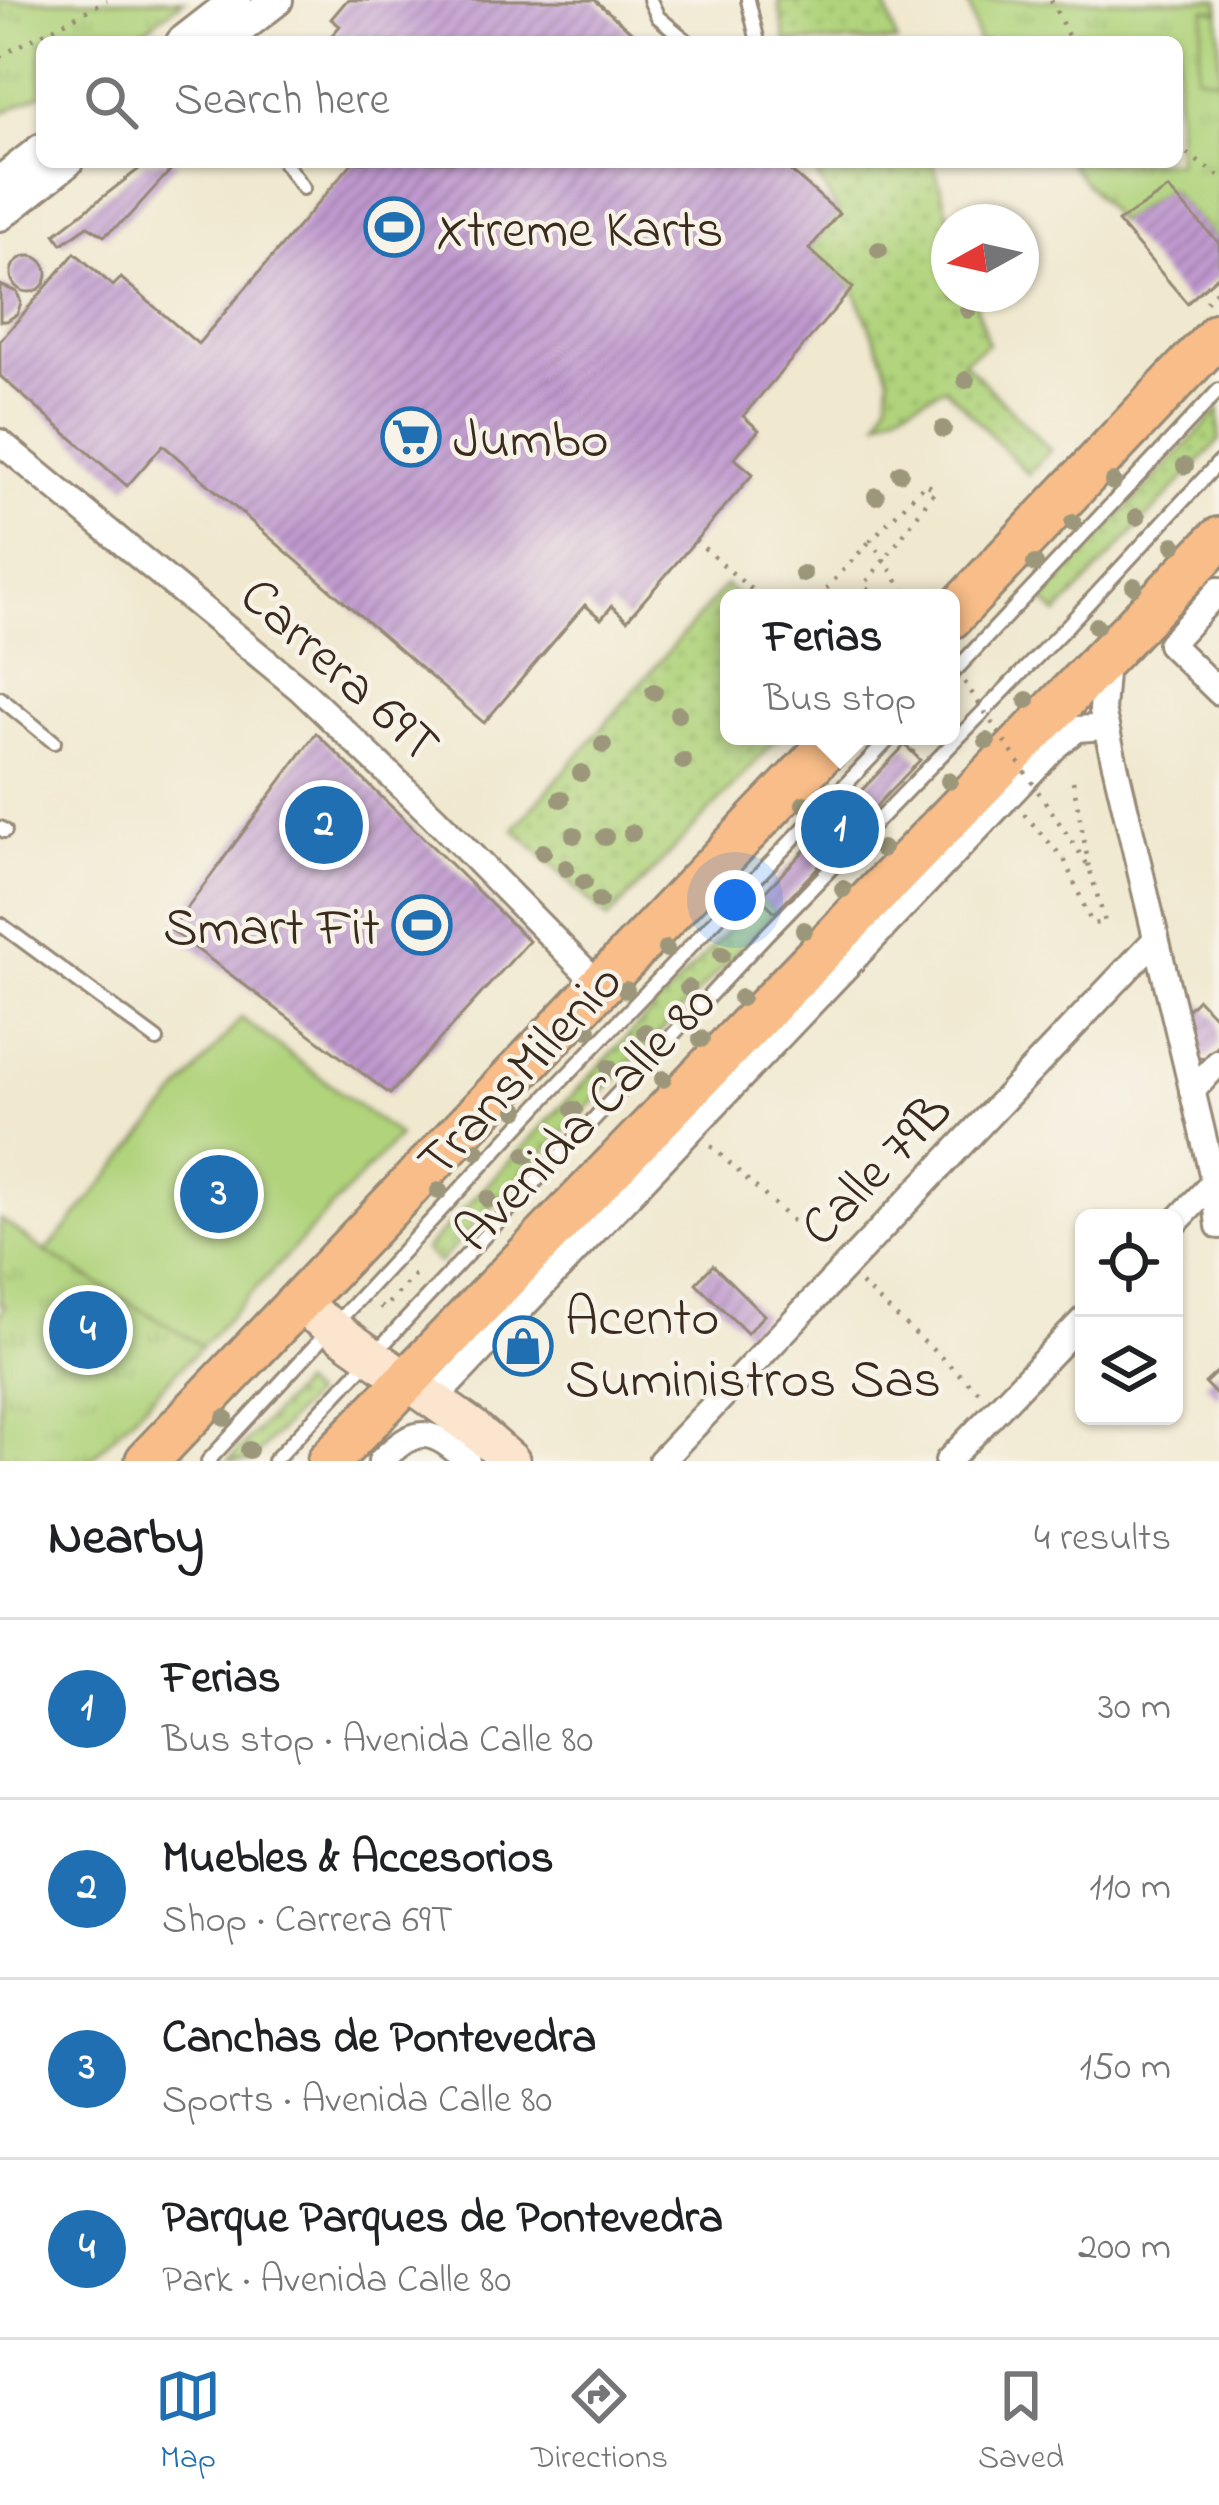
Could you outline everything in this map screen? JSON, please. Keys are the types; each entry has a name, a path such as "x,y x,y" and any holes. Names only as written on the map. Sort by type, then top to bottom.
{"highway":[{"path":"960,607 1219,334"},
{"name":"Avenida Calle 80","path":"329,1461 409,1393 1219,539"},
{"name":"Avenida Calle 80","path":"147,1461 830,745"}],"main road":[{"path":"296,1302 409,1393 511,1461"}],"street":[{"path":"193,36 236,0"},
{"path":"231,36 278,0"},
{"path":"0,182 36,154"},
{"path":"0,215 59,168"},
{"name":"Carrera 69T","path":"0,442 300,689 601,987"},
{"path":"1219,590 1170,644 1219,692"},
{"path":"1106,660 1102,710 1216,1184 1219,1226"},
{"path":"381,1461 400,1442 409,1393 1070,733 1106,727"},
{"name":"Calle 79B","path":"661,1461 1156,939"},
{"path":"1192,1090 1219,1062"},
{"path":"1183,1215 1216,1184"},
{"path":"948,1461 1075,1328"},
{"path":"409,1393 466,1461"}],"lane":[{"path":"650,0 658,16 681,36"},
{"path":"748,0 757,36"},
{"path":"288,168 303,188"},
{"path":"960,665 1219,390"},
{"name":"TransMilenio","path":"960,736 1219,462"},
{"path":"0,698 54,742"},
{"name":"TransMilenio","path":"208,1461 546,1097 883,745"},
{"name":"TransMilenio","path":"274,1461 409,1393 767,934 951,745"},
{"path":"0,924 157,1040"}],"path":[{"path":"38,36 107,0"},
{"path":"1052,0 1068,36"},
{"path":"0,56 36,37"},
{"path":"1183,151 1219,176"},
{"path":"826,589 926,483 935,490 865,585 869,589"},
{"path":"695,540 751,589"},
{"path":"871,540 903,589"},
{"path":"965,688 980,673"},
{"path":"960,675 1089,867"},
{"path":"912,752 919,745"},
{"path":"1009,796 1064,859 1092,924 1105,922 1073,782"},
{"path":"383,1309 416,1274"}],"green space":[{"path":"0,0 184,0 136,36 36,36 36,97 0,114"},
{"path":"778,0 884,0 895,36 785,36"},
{"path":"968,0 1219,0 1219,243 1168,189 1118,222 1073,168 1183,168 1183,36 977,36"},
{"path":"1205,9 1219,11 1219,79 1196,75"},
{"path":"813,168 935,168 946,204 931,204 931,312 978,312 988,344 963,361 1050,450 1028,474 945,387 879,420 888,399 889,376 883,357 853,288 809,249 839,213"},
{"path":"1219,410 1219,441 1057,614 1042,599"},
{"path":"720,592 720,745 772,745 608,919 514,829"},
{"path":"760,897 775,912 439,1263 425,1250"},
{"path":"241,1018 399,1136 202,1346 46,1252"},
{"path":"0,1219 202,1346 89,1461 0,1461 0,1315 5,1306 0,1303"},
{"path":"300,1385 312,1396 251,1461 228,1461"}],"building":[{"path":"347,0 595,0 636,36 331,36 340,26 331,19"},
{"path":"140,168 173,168 104,236 88,226 62,244 55,234"},
{"name":"Jumbo","path":"348,168 787,168 839,213 809,249 853,288 743,416 759,430 734,458 753,474 627,620 612,606 601,619 585,605 484,723 163,445 127,486 0,376 0,341 75,253 113,286 121,278 198,344"},
{"path":"1168,189 1219,243 1219,275 1187,303 1118,222"},
{"path":"29,256 41,262 47,274 41,286 29,292 17,286 11,274 17,262"},
{"path":"0,285 17,292 21,303 7,321 0,321"},
{"path":"316,733 529,941 390,1094 171,930"},
{"path":"905,745 920,760 775,912 760,897"},
{"path":"1198,999 1219,1021 1219,1045 1207,1058 1197,1057 1185,1012"},
{"path":"713,1265 764,1315 747,1333 696,1283"},
{"path":"1219,1370 1219,1398 1205,1383"}],"place":[{"name":"Xtreme Karts","path":"394,227"},
{"name":"Jumbo","path":"411,437"},
{"name":"Muebles & Accesorios","path":"324,825"},
{"name":"Ferias","path":"840,829"},
{"name":"Smart Fit","path":"422,925"},
{"name":"Canchas de Pontevedra","path":"219,1194"},
{"name":"Parque Parques de Pontevedra","path":"88,1330"},
{"name":"Acento Suministros Sas","path":"523,1346"}]}
